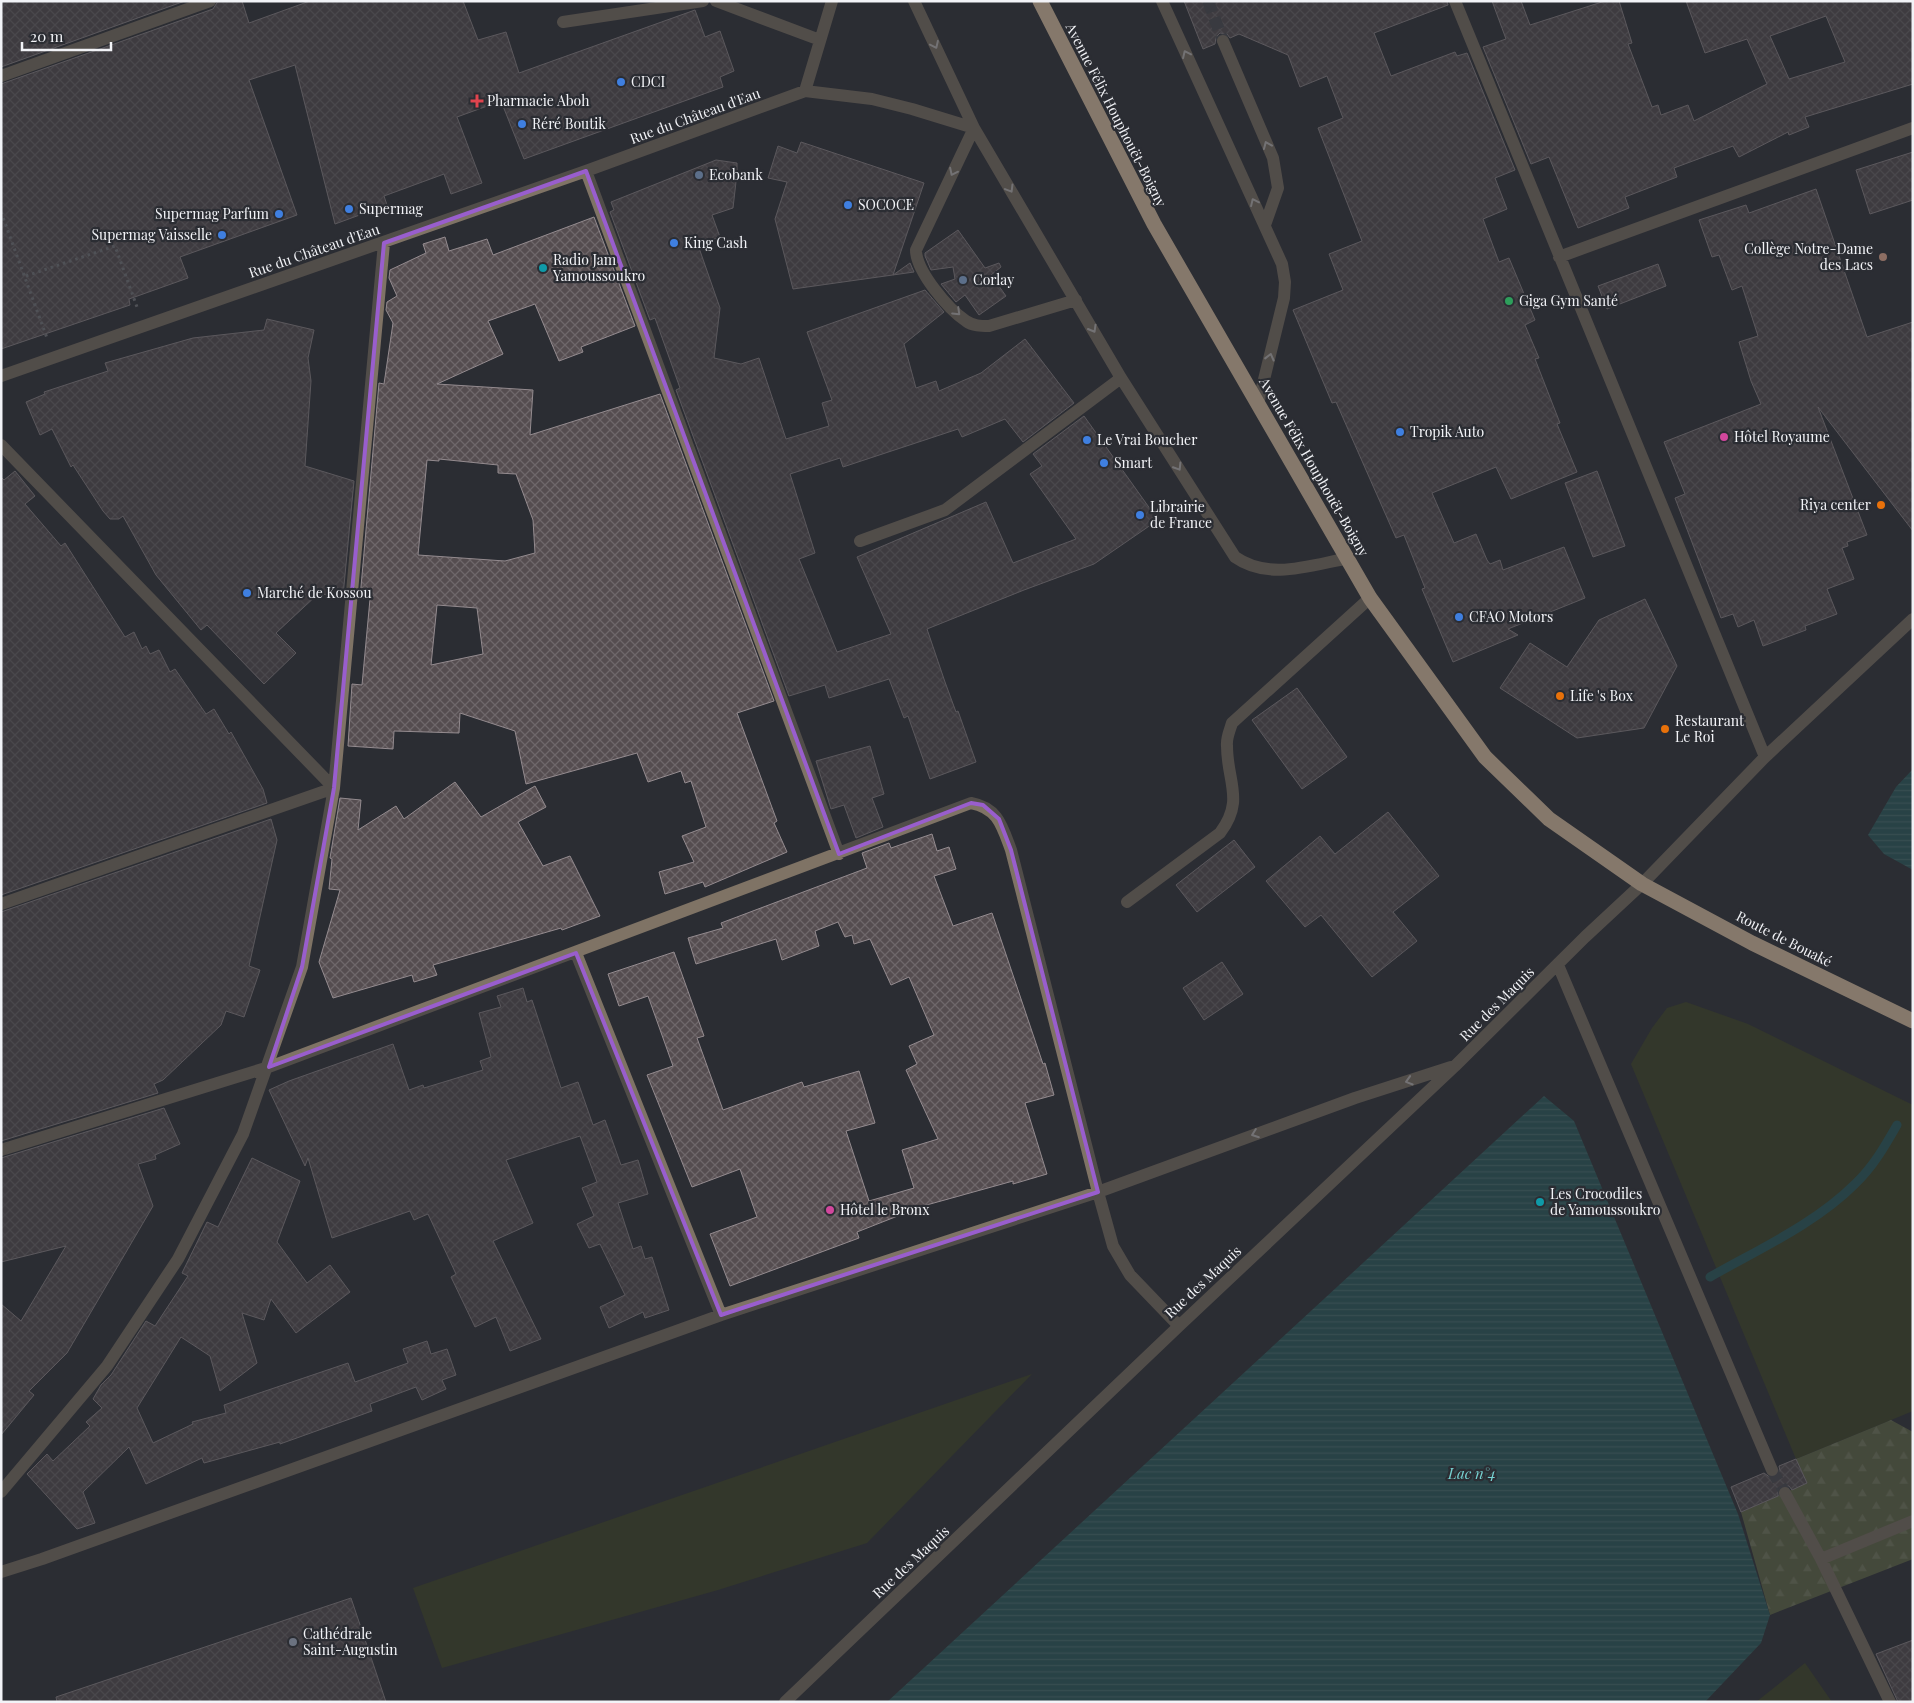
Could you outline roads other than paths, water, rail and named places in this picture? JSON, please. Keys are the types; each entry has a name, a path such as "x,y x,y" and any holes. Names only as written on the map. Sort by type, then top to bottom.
{"highway":[{"name":"Avenue Félix Houphouët-Boigny","path":"1040,1 1154,224 1349,558 1370,598 1485,757 1549,819 1642,884"},
{"name":"Route de Bouaké","path":"1642,884 1752,943 1913,1021"}],"street":[{"path":"1,76 210,1"},
{"path":"563,22 703,1"},
{"path":"716,1 820,40"},
{"path":"805,91 832,1"},
{"path":"914,1 974,128 1121,378 1236,557 1247,565 1278,571 1349,558"},
{"path":"1162,1 1282,264 1286,282 1284,298 1258,404"},
{"path":"1455,1 1765,757"},
{"path":"1223,41 1273,158 1278,188 1264,225"},
{"name":"Rue du Château d'Eau","path":"1,376 384,243 805,91 872,99 974,128"},
{"path":"974,128 918,243 916,258 920,267 933,287 955,312 967,322 978,326 989,326 1076,300"},
{"path":"1559,257 1913,128"},
{"path":"586,171 839,854"},
{"path":"1,1492 107,1366 178,1259 243,1134 269,1067 302,967 334,788 384,243"},
{"path":"860,541 945,510 1121,378"},
{"path":"1,445 334,788"},
{"path":"1127,902 1220,833 1228,822 1234,808 1226,744 1232,723 1370,598"},
{"name":"Rue des Maquis","path":"785,1702 1455,1066 1642,884 1765,757 1913,619"},
{"path":"1,904 334,788"},
{"path":"1,1150 269,1067 839,854 970,803 983,806 999,819 1011,850 1098,1192 1114,1246 1130,1275 1179,1326"},
{"path":"576,953 721,1314"},
{"path":"1558,965 1772,1470"},
{"path":"1,1572 52,1556 721,1314 1098,1192 1355,1098 1455,1066"},
{"path":"1785,1493 1821,1559 1890,1702"},
{"path":"1821,1559 1913,1521"}],"water":[{"path":"1913,769 1913,870 1884,854 1868,835 1896,787"},
{"name":"Lac n°4","path":"1544,1096 1574,1121 1738,1514 1770,1615 1761,1643 1705,1702 887,1702"}],"waterway":[{"path":"1710,1277 1804,1224 1839,1198 1867,1171 1897,1125"}],"tunnel":[{"path":"1208,1 1223,41"},
{"path":"1772,1470 1785,1493"}],"place":[{"name":"CDCI","path":"621,82"},
{"name":"Pharmacie Aboh","path":"477,101"},
{"name":"Réré Boutik","path":"522,124"},
{"name":"Ecobank","path":"699,175"},
{"name":"SOCOCE","path":"848,205"},
{"name":"Supermag","path":"349,209"},
{"name":"Supermag Parfum","path":"279,214"},
{"name":"Supermag Vaisselle","path":"222,235"},
{"name":"King Cash","path":"674,243"},
{"name":"Collège Notre-Dame des Lacs","path":"1883,257"},
{"name":"Radio Jam Yamoussoukro","path":"543,268"},
{"name":"Corlay","path":"963,280"},
{"name":"Giga Gym Santé","path":"1509,301"},
{"name":"Tropik Auto","path":"1400,432"},
{"name":"Hôtel Royaume","path":"1724,437"},
{"name":"Le Vrai Boucher","path":"1087,440"},
{"name":"Smart","path":"1104,463"},
{"name":"Riya center","path":"1881,505"},
{"name":"Librairie de France","path":"1140,515"},
{"name":"Marché de Kossou","path":"247,593"},
{"name":"CFAO Motors","path":"1459,617"},
{"name":"Life 's Box","path":"1560,696"},
{"name":"Restaurant Le Roi","path":"1665,729"},
{"name":"Les Crocodiles de Yamoussoukro","path":"1540,1202"},
{"name":"Hôtel le Bronx","path":"830,1210"},
{"name":"Cathédrale Saint-Augustin","path":"293,1642"}]}
